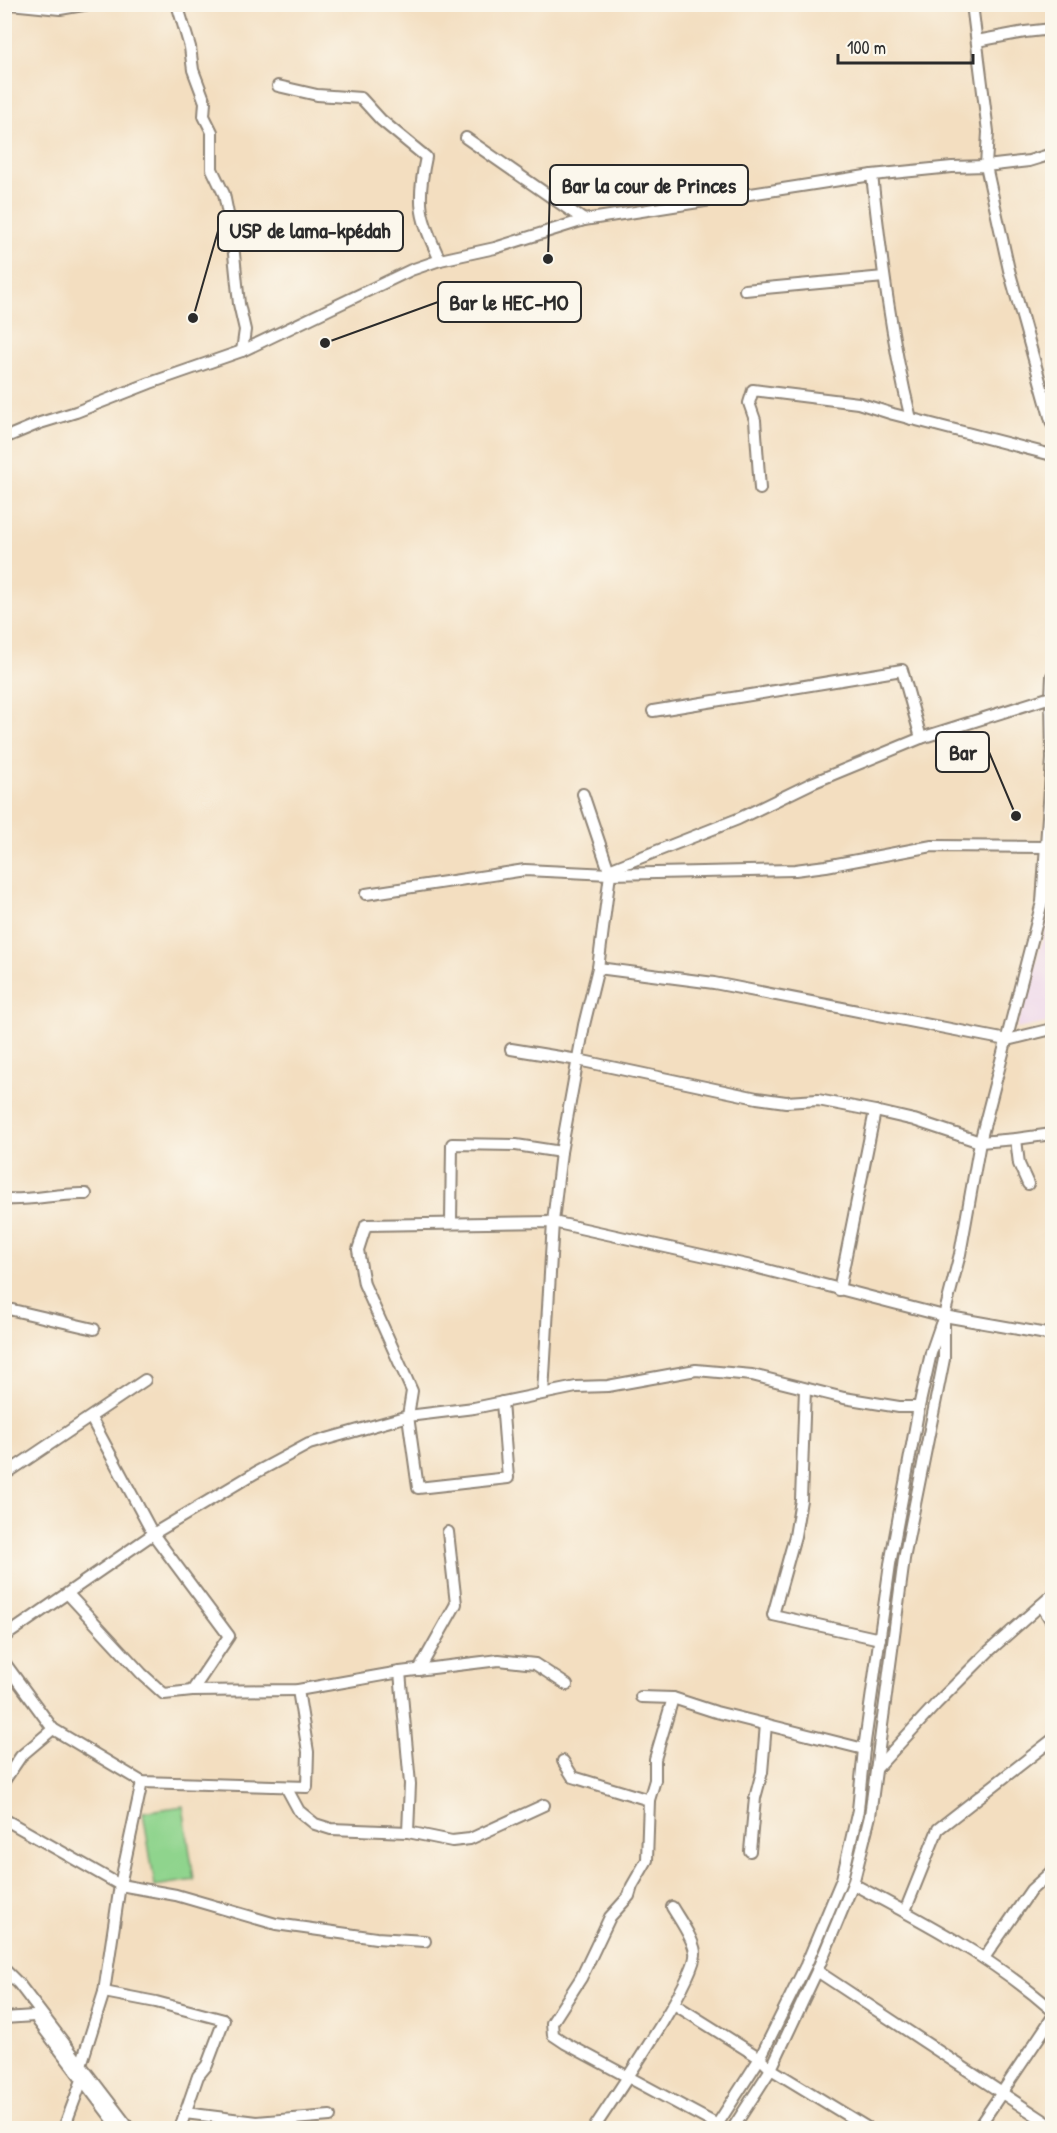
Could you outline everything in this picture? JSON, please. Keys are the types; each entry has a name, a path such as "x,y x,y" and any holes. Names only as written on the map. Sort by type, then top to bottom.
{"street":[{"path":"10,4 60,9 88,4"},
{"path":"177,4 190,47 193,70 205,102 204,116 212,132 212,169 224,194 232,234 239,303 246,330 242,351"},
{"path":"972,4 988,132 986,166 1009,270 1053,424"},
{"path":"977,42 1053,29"},
{"path":"278,86 317,94 361,98 381,120 426,157 420,190 422,218 440,260"},
{"path":"466,138 584,220"},
{"path":"4,438 242,351 411,270 440,260 495,248 584,220 872,176 1029,161 1053,154"},
{"path":"872,176 898,368 911,418"},
{"path":"744,290 884,277"},
{"path":"760,489 755,420 749,404 753,390 858,403 1053,455"},
{"path":"653,711 902,670 921,738"},
{"path":"673,1698 655,1759 647,1860 629,1896 610,1917 581,1978 552,2023 553,2035 712,2122 716,2128 760,2058 806,1965 842,1879 858,1810 864,1749 890,1563 919,1407 931,1353 944,1316 960,1254 980,1142 1042,902 1051,784 1053,676"},
{"path":"609,872 738,819 812,783 921,738 1051,697"},
{"path":"543,1393 553,1222 561,1152 598,968 609,872 583,794"},
{"path":"366,894 525,870 609,872 795,870 932,846 1047,847"},
{"path":"598,968 714,983 1007,1040 1053,1029"},
{"path":"511,1049 578,1060 757,1098 786,1102 818,1100 875,1111 914,1120 980,1142 1053,1134"},
{"path":"839,1290 875,1111"},
{"path":"1016,1139 1019,1164 1028,1184"},
{"path":"451,1222 452,1144 516,1144 561,1152"},
{"path":"4,1199 40,1199 50,1196 86,1194"},
{"path":"502,1402 508,1478 418,1488 408,1416 412,1391 363,1284 358,1250 366,1225 553,1222 751,1266 944,1316 1053,1335"},
{"path":"4,1308 94,1329"},
{"path":"733,2128 771,2068 817,1971 854,1884 870,1816 904,1559 944,1359 944,1316"},
{"path":"4,1637 153,1534 255,1473 309,1444 408,1416 474,1408 576,1387 608,1386 696,1370 752,1375 844,1398 899,1407 919,1407"},
{"path":"4,1475 92,1418 145,1380"},
{"path":"805,1389 801,1500 795,1536 773,1615 880,1639"},
{"path":"92,1418 153,1534 229,1636 192,1691"},
{"path":"419,1670 456,1604 448,1532"},
{"path":"68,1594 142,1674 164,1694 192,1691 298,1690 400,1672 500,1660 535,1664 567,1685"},
{"path":"876,1770 936,1704 989,1651 1053,1594"},
{"path":"1041,1605 1053,1622"},
{"path":"4,1662 53,1729 142,1782 307,1787 308,1752 298,1690"},
{"path":"400,1672 410,1784 408,1832"},
{"path":"642,1697 673,1698 864,1749"},
{"path":"750,1851 755,1798 762,1772 766,1724"},
{"path":"4,1781 21,1756 53,1729"},
{"path":"905,1911 938,1829 1053,1740"},
{"path":"563,1761 573,1778 650,1800"},
{"path":"81,2065 104,1992 120,1885 142,1782"},
{"path":"286,1787 299,1811 315,1824 331,1828 408,1832 452,1841 470,1839 544,1805"},
{"path":"4,1819 120,1885 176,1895 276,1924 376,1938 425,1941"},
{"path":"984,1958 1031,1890 1053,1871"},
{"path":"854,1884 984,1958 1053,2010"},
{"path":"594,2128 674,2004 693,1965 695,1953 672,1907"},
{"path":"4,1969 19,1984 129,2128"},
{"path":"817,1971 1053,2126"},
{"path":"4,1979 119,2128"},
{"path":"104,1992 156,2002 224,2020 207,2065 198,2076 180,2128"},
{"path":"674,2004 863,2127"},
{"path":"4,2018 34,2016"},
{"path":"978,2128 1053,2018"},
{"path":"64,2128 82,2080"},
{"path":"185,2113 257,2122 330,2116"}],"shaded area":[{"path":"1052,883 1052,1022 1016,1029 1044,935"}],"green space":[{"path":"183,1806 194,1880 155,1886 143,1812"}],"place":[{"name":"Bar la cour de Princes","path":"548,259"},
{"name":"USP de lama-kpédah","path":"193,318"},
{"name":"Bar le HEC-MO","path":"325,343"},
{"name":"Bar","path":"1016,816"}]}
